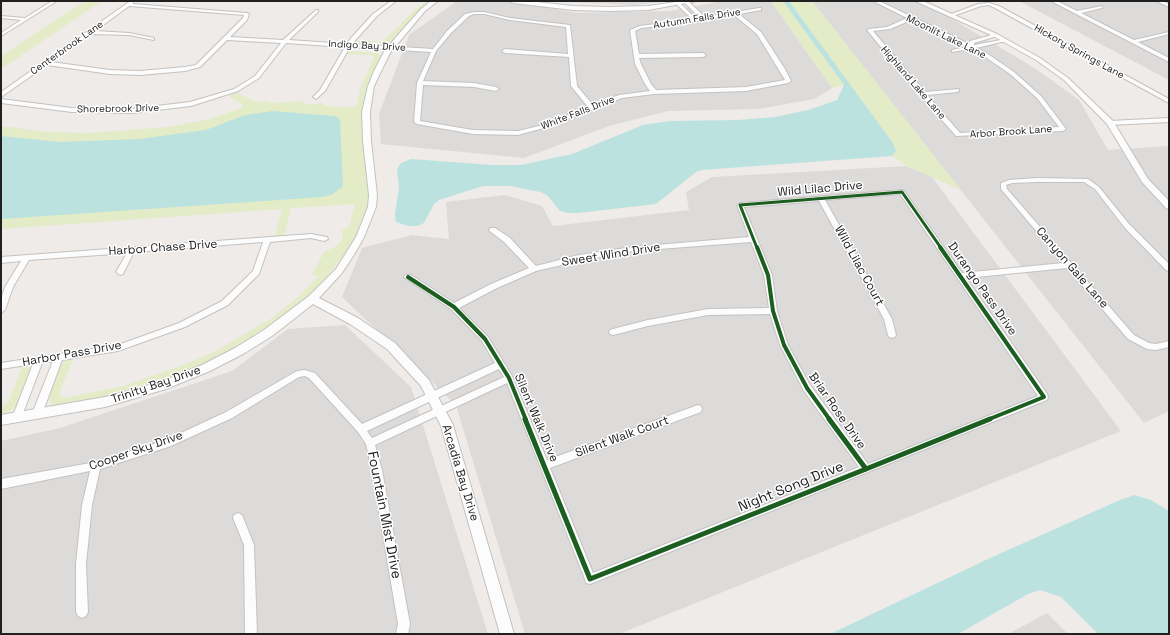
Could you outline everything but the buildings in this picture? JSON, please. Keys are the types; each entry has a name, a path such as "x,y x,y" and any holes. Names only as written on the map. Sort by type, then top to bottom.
{"street":[{"path":"1,35 55,1"},
{"name":"Centerbrook Lane","path":"1,95 134,1"},
{"path":"316,97 322,92 348,47 375,16 394,1"},
{"path":"513,1 539,5 609,9 648,8 676,2 694,1"},
{"path":"526,1 539,5"},
{"name":"Moonlit Lake Lane","path":"875,1 971,47 1012,73 1039,97 1063,128"},
{"path":"918,1 995,35 1038,59 1066,79 1110,123 1145,180 1169,206"},
{"path":"1053,1 1169,60"},
{"path":"1158,1 1169,6"},
{"path":"676,2 695,20"},
{"path":"686,2 704,19"},
{"name":"Trinity Bay Drive","path":"1,420 105,402 162,386 193,373 245,347 268,333 312,299 338,271 352,251 360,237 372,207 373,196 367,141 366,112 371,86 389,50 417,19 438,3"},
{"name":"Hickory Springs Lane","path":"951,15 989,4 997,7 1169,101"},
{"path":"46,63 110,72 140,73 172,71 198,66 245,19 247,14 128,5"},
{"path":"1076,13 1100,7"},
{"name":"Autumn Falls Drive","path":"636,56 631,32 634,28 704,19 759,9"},
{"name":"Shorebrook Drive","path":"1,101 78,110 131,110 191,104 236,90 257,77 284,42 316,11"},
{"path":"496,89 474,85 420,83 432,53 467,15 474,13 568,26 574,86 591,107"},
{"name":"White Falls Drive","path":"420,83 417,122 473,132 518,133 545,126 621,96 654,92 746,89 788,81 775,56 758,33 735,13"},
{"path":"1,17 26,19"},
{"name":"Highland Lake Lane","path":"910,19 888,28 869,30 958,135"},
{"path":"89,32 129,34 152,39"},
{"path":"1133,42 1169,33"},
{"path":"971,47 972,42 995,35"},
{"name":"Indigo Bay Drive","path":"226,38 432,53"},
{"path":"954,51 1004,40"},
{"path":"505,51 570,56"},
{"path":"654,92 642,72 636,56 703,54"},
{"path":"922,94 957,90"},
{"path":"1110,123 1169,120"},
{"name":"Arbor Brook Lane","path":"958,135 1063,128"},
{"name":"Canyon Gale Lane","path":"1167,264 1127,226 1092,183 1086,180 1011,181 1003,184 1004,189 1131,337 1147,346 1156,347 1169,344"},
{"name":"Wild Lilac Drive","path":"740,205 902,192"},
{"name":"Durango Pass Drive","path":"902,192 1044,396"},
{"name":"Wild Lilac Court","path":"821,199 888,319 892,336"},
{"name":"Briar Rose Drive","path":"740,205 752,239 768,275 774,311 784,345 807,388 866,468"},
{"path":"493,230 508,240 534,269"},
{"name":"Harbor Chase Drive","path":"1,260 311,236 324,239"},
{"name":"Sweet Wind Drive","path":"454,307 494,286 534,269 579,258 634,249 752,239"},
{"name":"Harbor Pass Drive","path":"1,366 118,348 182,325 225,303 256,272 268,240"},
{"path":"120,272 132,250"},
{"path":"1,310 9,287 26,259"},
{"path":"961,276 1070,265"},
{"name":"Silent Walk Drive","path":"408,277 454,307 485,339 501,364 509,378 590,579"},
{"name":"Arcadia Bay Drive","path":"312,299 354,321 391,346 425,383 447,425 507,634"},
{"path":"613,332 648,322 708,312 774,311"},
{"path":"37,414 59,358"},
{"path":"17,418 39,361"},
{"path":"361,429 501,364"},
{"name":"Fountain Mist Drive","path":"305,373 312,375 319,382 361,429 370,443 377,470 404,624 402,634"},
{"name":"Cooper Sky Drive","path":"1,484 96,466 168,443 228,415 297,374 305,373"},
{"path":"370,443 509,378"},
{"name":"Night Song Drive","path":"590,579 1044,396"},
{"name":"Silent Walk Court","path":"545,466 698,409"},
{"path":"82,612 81,564 87,505 96,466"},
{"path":"238,518 249,545 252,634"}],"shaded area":[{"path":"457,1 511,1 577,13 670,11 722,1 771,1 832,88 814,99 758,109 668,111 609,126 524,158 381,144 379,114 409,35"},
{"path":"541,1 672,1 633,5"},
{"path":"812,1 914,1 944,14 1036,69 1079,100 1108,150 1169,146 1169,411 1144,423"},
{"path":"1019,1 1169,1 1169,80"},
{"path":"907,166 932,177 1121,431 619,634 525,634 456,405 342,297 362,248 412,235 449,239 446,202 505,195 542,206 553,226 689,210 686,192 712,177"},
{"path":"345,325 411,387 488,634 1,634 1,441 60,428 232,371 288,329"},
{"path":"1047,613 1068,634 1008,634"}],"green space":[{"path":"85,1 102,1 1,69 1,56"},
{"path":"427,1 433,1 411,19 388,44 381,45 355,42 355,40 379,42 384,40 414,11"},
{"path":"771,1 783,1 844,85 832,88"},
{"path":"789,1 812,1 961,190 907,166 892,156 896,150 893,143"},
{"path":"350,51 376,53 381,56 368,83 362,108 363,141 369,200 364,218 353,243 319,286 295,308 265,330 233,350 197,368 119,395 55,406 51,405 49,397 61,365 68,359 73,358 59,394 64,398 123,386 181,366 214,352 272,318 297,298 319,276 312,275 324,252 335,247 342,241 343,237 341,231 349,227 355,204 291,208 284,235 275,236 282,209 1,229 1,126 47,132 87,133 170,127 210,119 241,108 243,105 228,95 236,92 253,101 259,102 266,101 271,103 301,101 308,105 322,103 325,106 356,107 361,87 374,57 372,55 345,54"},
{"path":"23,365 31,368 31,371 17,405 1,416 1,407 8,403"}],"water":[{"path":"783,1 789,1 893,143 896,151 892,156 702,170 696,172 656,204 578,213 560,211 547,195 540,192 511,186 483,186 439,200 434,204 424,223 417,226 408,226 396,222 395,214 399,188 397,169 401,163 411,159 492,165 521,165 572,154 643,125 670,121 738,120 775,117 808,110 837,100 844,85"},
{"path":"273,111 335,116 340,120 343,186 333,194 323,197 1,219 1,136 61,142 139,139 206,130 245,115"},
{"path":"1134,495 1151,500 1169,511 1169,634 1098,634 1061,597 1040,590 1028,594 958,634 830,634 988,559"}],"cycle path":[{"path":"408,277 454,307 485,339 509,378 590,579 774,506 1044,397 902,192 740,205 768,275 773,311 784,345 807,388 866,469"}]}
